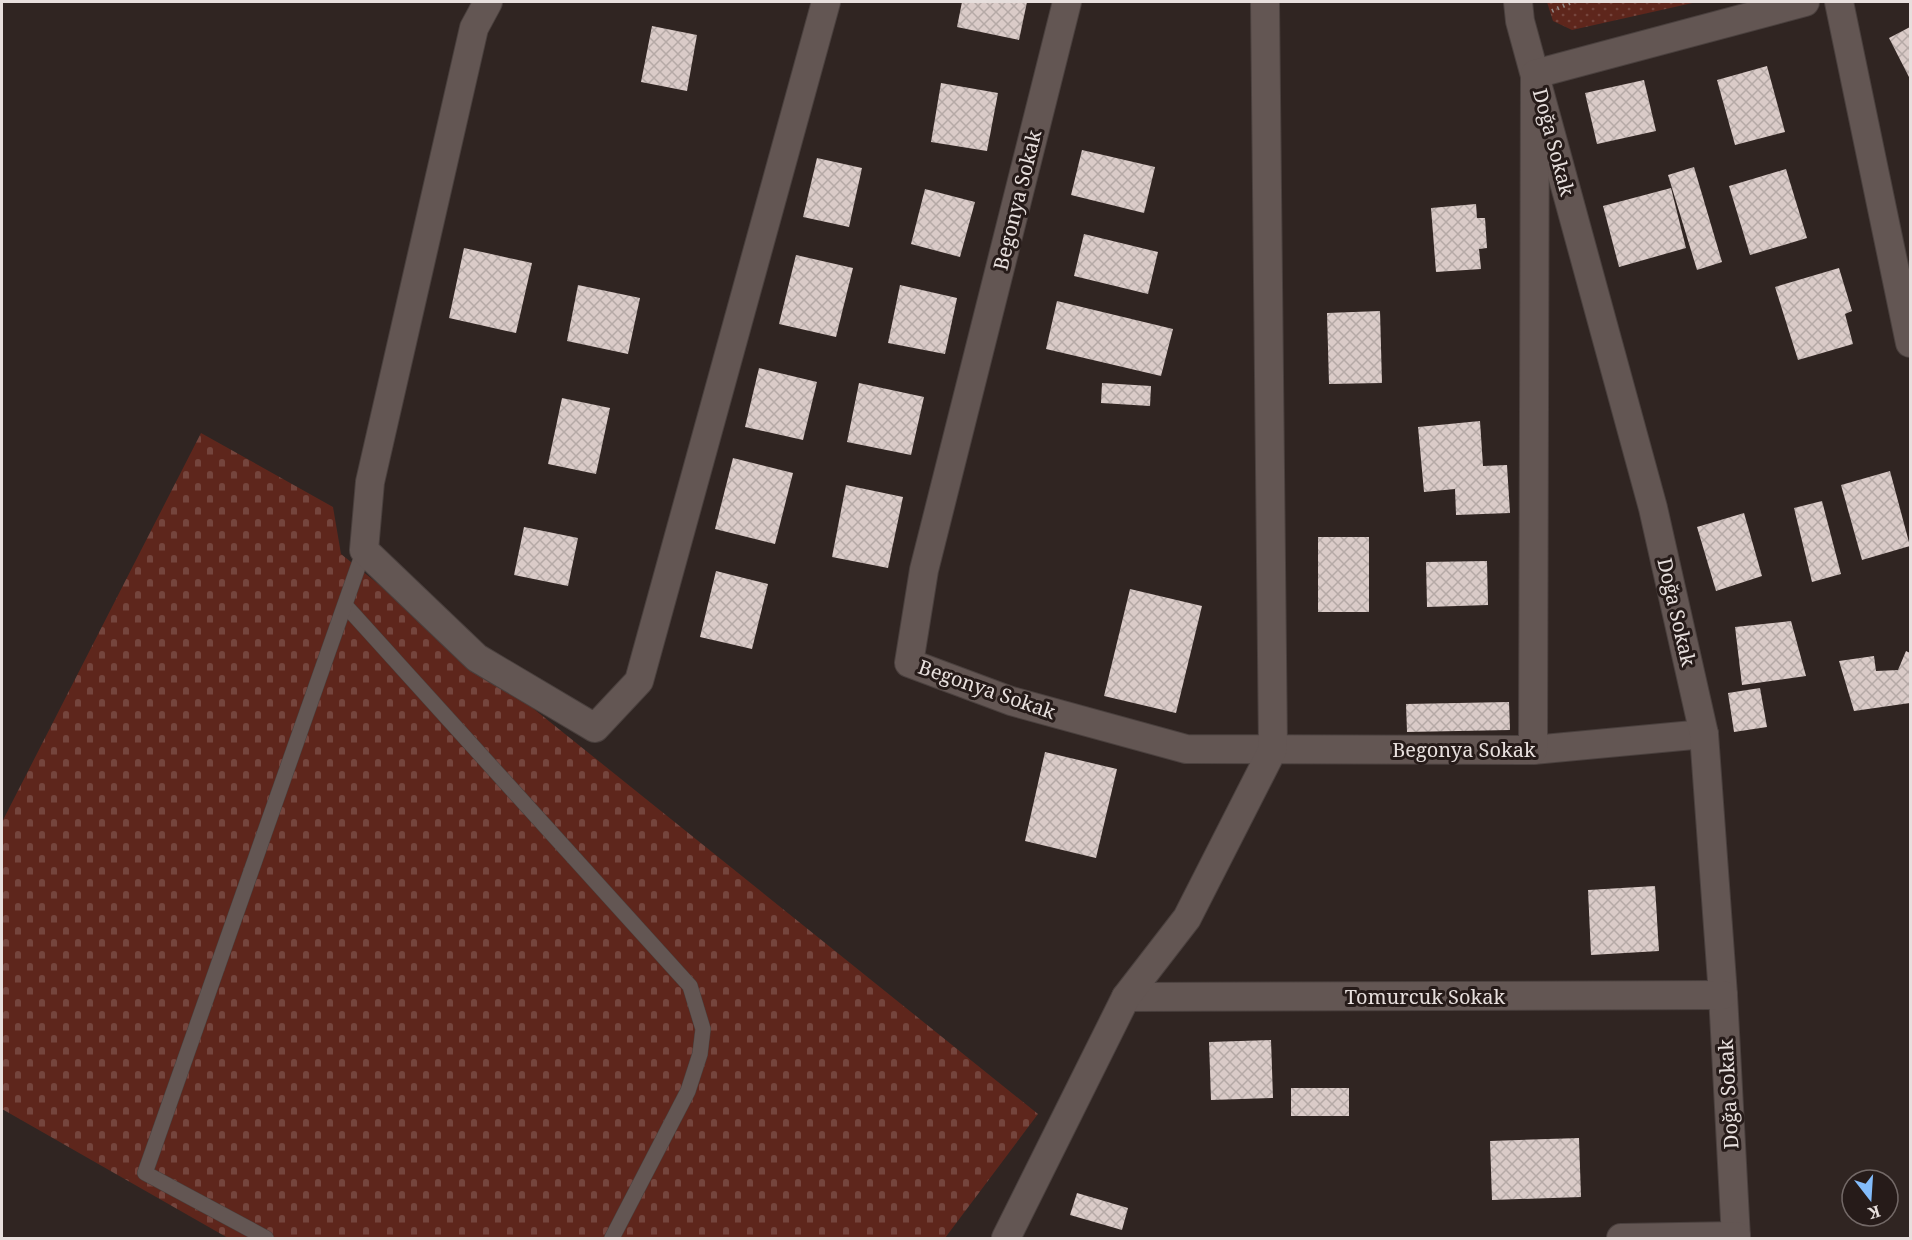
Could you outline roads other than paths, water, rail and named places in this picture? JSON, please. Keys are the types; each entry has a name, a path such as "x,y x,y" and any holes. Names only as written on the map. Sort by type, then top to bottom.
{"street":[{"path":"488,2 474,28 370,482 364,550 477,658 595,728 639,681 826,2"},
{"name":"Begonya Sokak","path":"1067,2 924,570 909,663 1011,701 1186,749 1533,750 1704,734"},
{"path":"1006,1239 1126,997 1187,918 1273,750 1265,2"},
{"name":"Doğa Sokak","path":"1518,2 1520,21 1653,508 1704,734 1723,994 1736,1237"},
{"path":"1533,750 1535,74 1805,2"},
{"path":"1839,2 1911,343"},
{"name":"Tomurcuk Sokak","path":"1126,997 1723,994"},
{"path":"1621,1239 1736,1237"}],"lane":[{"path":"266,1239 145,1173 364,550"},
{"path":"345,605 690,986 703,1029 700,1054 688,1091 612,1239"}]}
